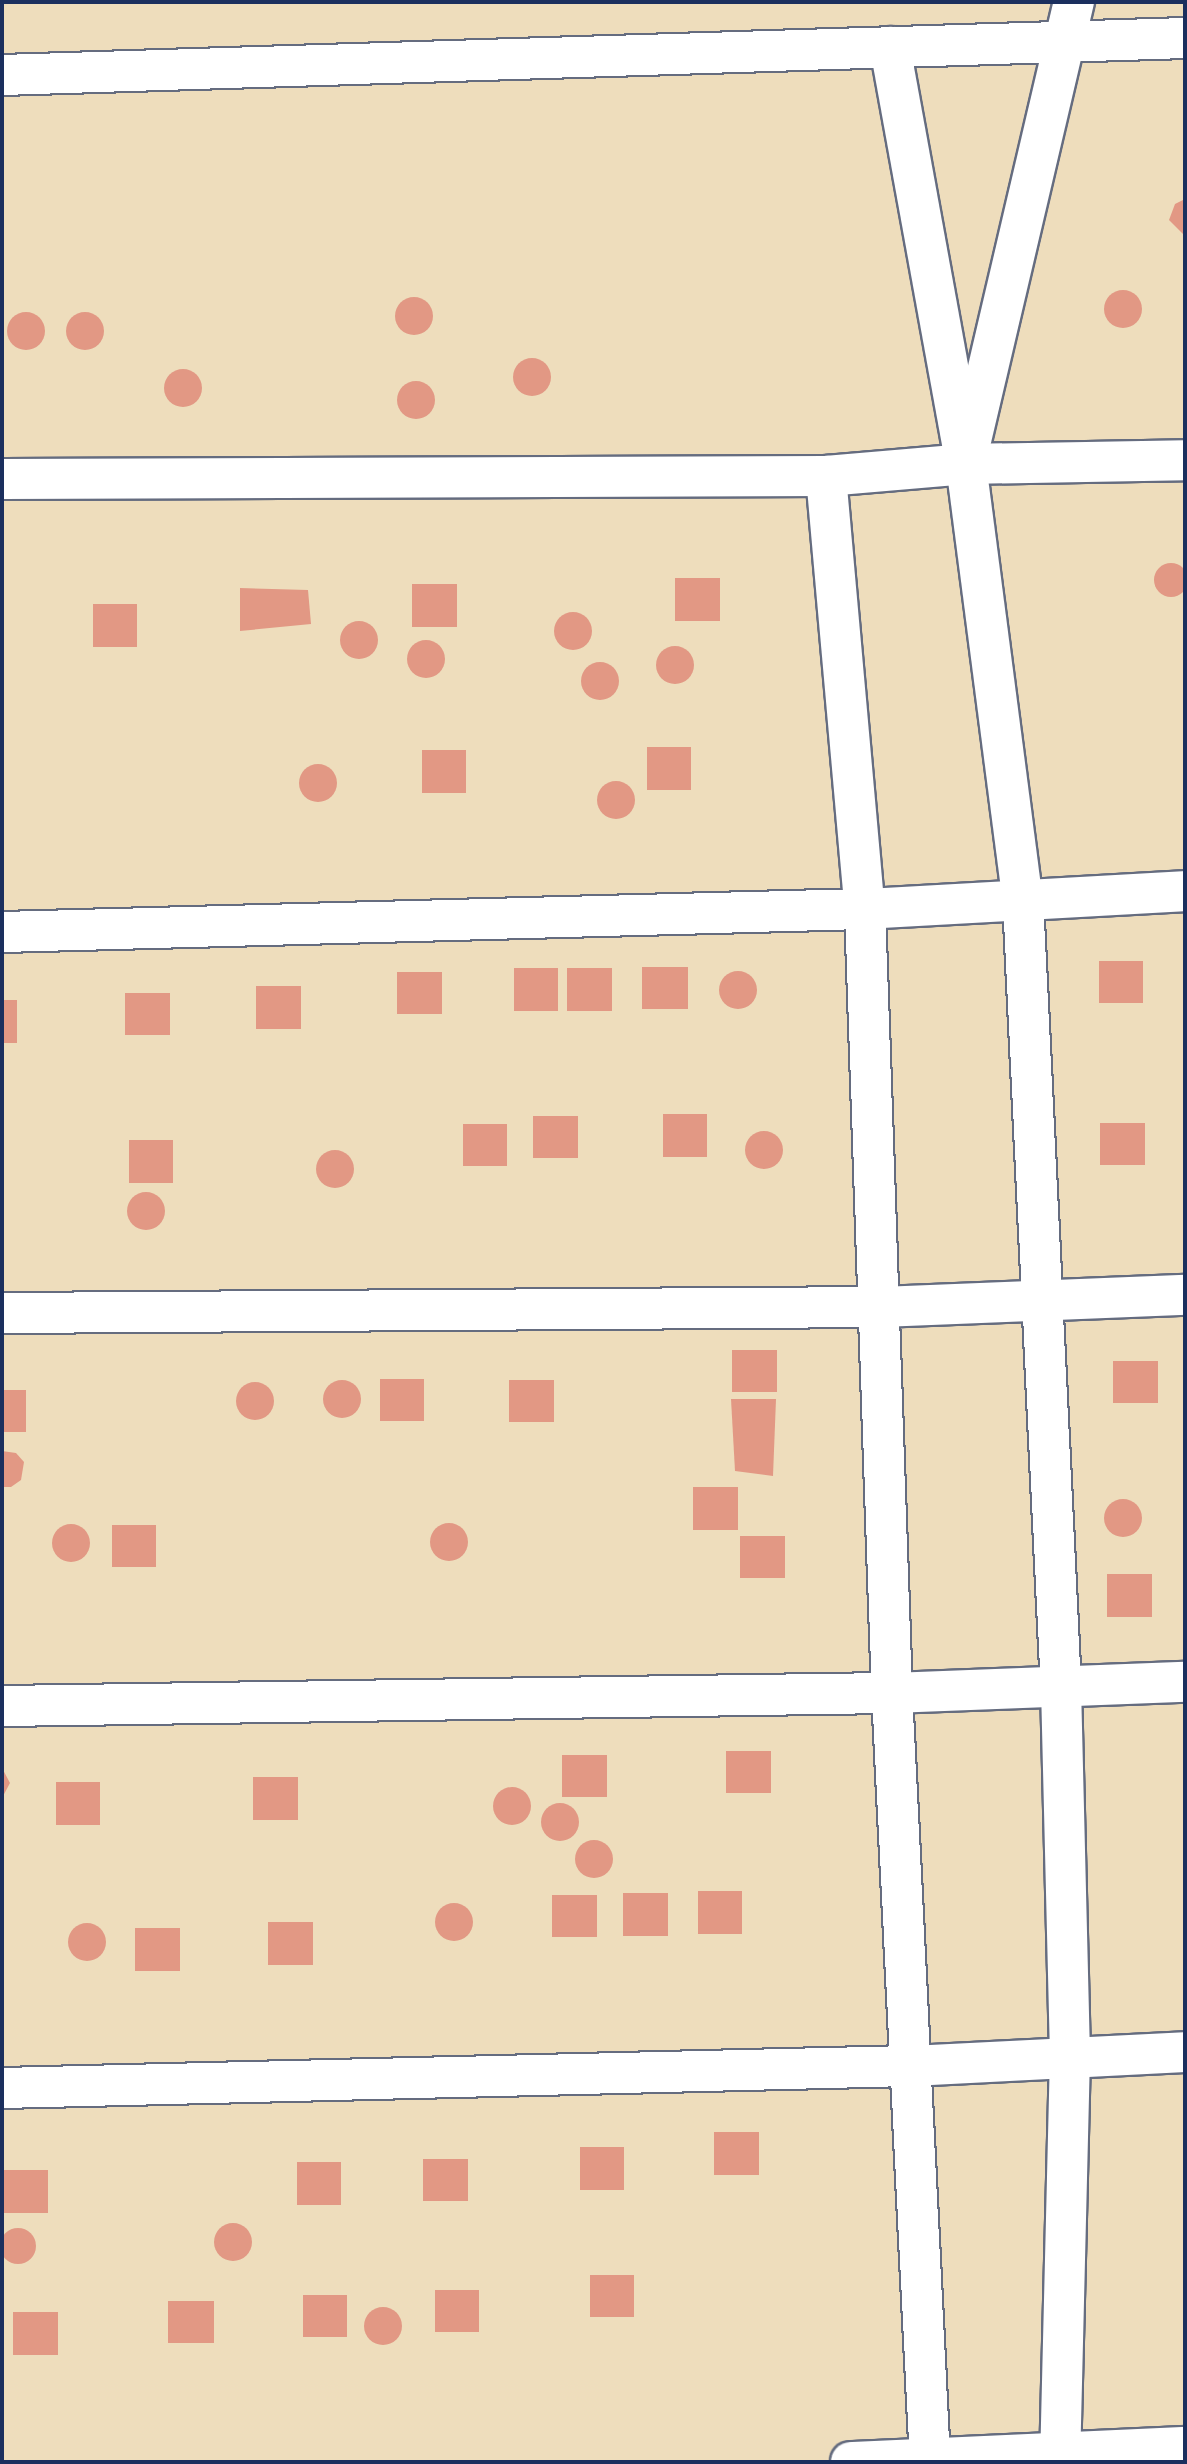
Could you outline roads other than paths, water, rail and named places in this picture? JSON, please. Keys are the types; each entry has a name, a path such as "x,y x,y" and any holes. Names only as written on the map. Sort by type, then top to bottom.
{"street":[{"path":"966,464 1062,42 1074,2"},
{"path":"2,75 1185,38"},
{"path":"890,47 966,464 1023,900 1045,1299 1061,1687 1070,2055 1059,2456"},
{"path":"2,479 826,476 966,464 1185,460"},
{"path":"826,476 865,909 882,1307 892,1693 930,2460"},
{"path":"2,932 865,909 1185,891"},
{"path":"2,1313 882,1307 1185,1295"},
{"path":"2,1706 892,1693 1185,1682"},
{"path":"2,2088 911,2066 1070,2055 1185,2052"},
{"path":"851,2462 1059,2456 1185,2447"}]}
